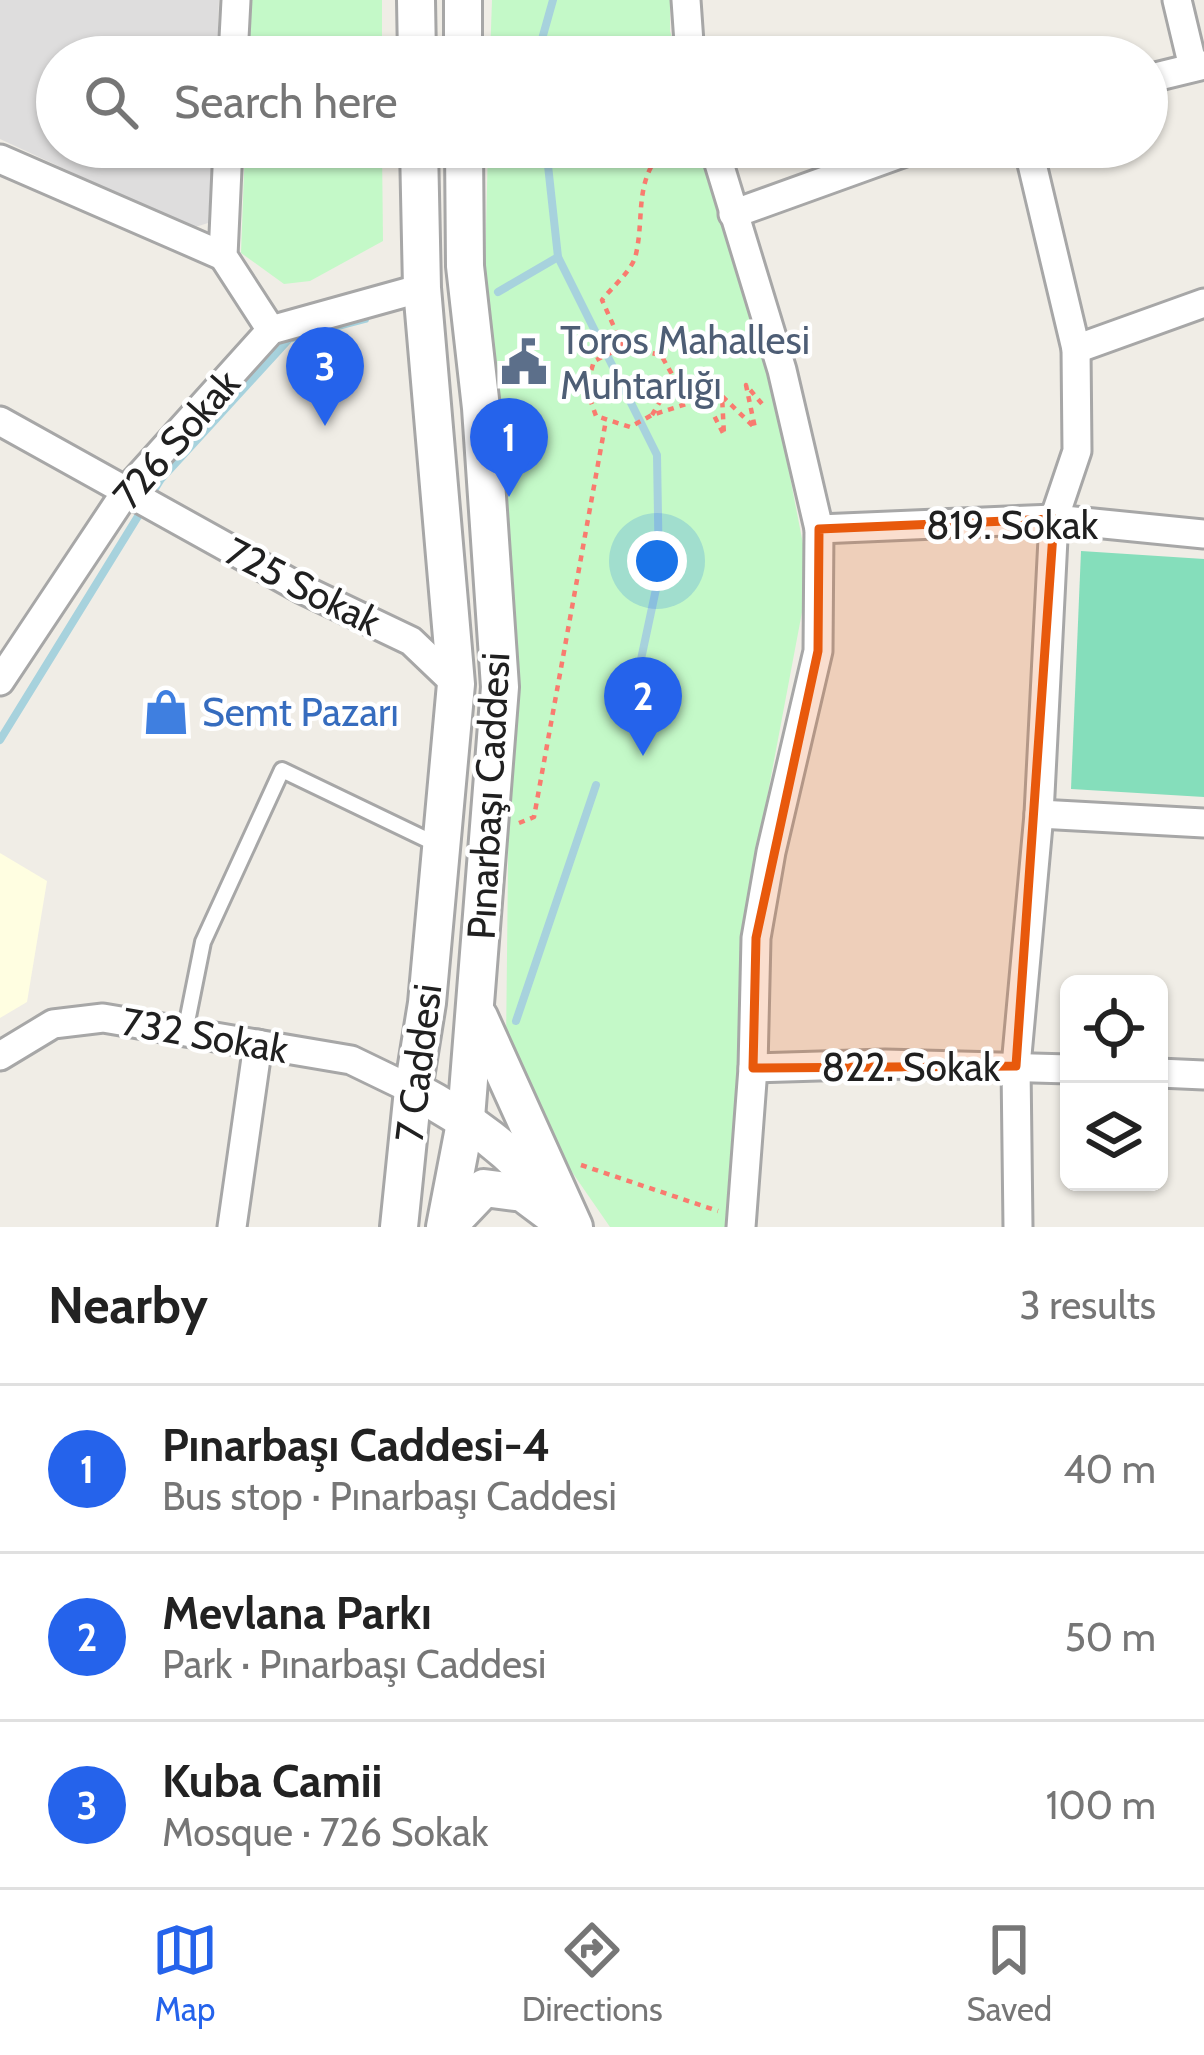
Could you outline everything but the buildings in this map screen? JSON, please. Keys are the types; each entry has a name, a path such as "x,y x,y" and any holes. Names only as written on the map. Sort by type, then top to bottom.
{"street":[{"path":"234,36 236,0"},
{"path":"416,0 417,36"},
{"path":"463,0 463,36"},
{"path":"686,0 689,36"},
{"path":"1168,74 1199,66 1177,0"},
{"path":"0,159 223,256 272,330 422,288"},
{"path":"223,256 227,168"},
{"name":"Pınarbaşı Caddesi","path":"419,168 422,288 456,684"},
{"name":"Pınarbaşı Caddesi","path":"446,1227 466,1118 500,687 481,409 465,266 464,168"},
{"path":"720,168 782,370 819,529 818,651 756,938 753,1068 741,1223"},
{"path":"733,214 861,168"},
{"path":"1018,1227 1016,1066 1039,814 1054,519 1077,451 1076,349 1033,168"},
{"path":"1076,349 1204,303"},
{"name":"726 Sokak","path":"5,664 134,494 272,330"},
{"name":"725 Sokak","path":"0,421 302,589 411,640 456,684"},
{"name":"819. Sokak","path":"819,529 1054,519 1204,533"},
{"name":"7 Caddesi","path":"399,1227 412,1090 427,1003 456,684"},
{"path":"1039,814 1204,823"},
{"path":"475,1007 568,1227"},
{"name":"732 Sokak","path":"0,1056 53,1024 103,1018 351,1060 412,1090"},
{"path":"232,1227 258,1044"},
{"name":"822. Sokak","path":"753,1068 1060,1068"},
{"path":"1168,1074 1204,1076"},
{"path":"412,1090 466,1118 538,1183 568,1227"},
{"path":"446,1227 484,1188 523,1193 568,1227"}],"lane":[{"path":"185,1032 203,942 282,770 441,846"}],"path":[{"path":"623,347 602,300 636,258 637,221 648,168"},
{"path":"652,415 674,378 662,356 623,347 594,361 586,388 596,416 630,427 705,398 724,435 722,396 755,428 746,385 780,425 794,420"},
{"path":"511,826 534,817 606,419"},
{"path":"563,1159 741,1223"}],"highlighted area":[{"path":"1054,519 1016,1066 753,1068 756,938 818,651 819,529"}],"shaded area":[{"path":"0,0 219,0 218,36 36,36 36,156 0,139"},
{"path":"63,168 212,168 208,223 192,228"},
{"path":"0,853 47,881 27,1002 0,1018"}],"green space":[{"path":"251,0 382,0 382,36 250,36"},
{"path":"492,0 670,0 672,36 491,36"},
{"path":"244,168 382,168 383,241 310,281 284,284 241,253"},
{"path":"487,168 710,168 767,358 809,575 753,872 725,1227 610,1227 563,1159 506,1045 510,686 500,417 485,270"},
{"path":"1081,551 1204,559 1204,797 1071,789"}],"waterway":[{"path":"543,36 553,0"},
{"path":"548,168 558,257 657,455 659,575 631,706"},
{"path":"498,292 558,257"},
{"path":"0,740 161,479 289,339 365,319"},
{"path":"516,1021 596,785"}],"place":[{"name":"Toros Mahallesi Muhtarlığı","path":"524,362"},
{"name":"Kuba Camii","path":"325,426"},
{"name":"Pınarbaşı Caddesi-4","path":"509,497"},
{"name":"Semt Pazarı","path":"166,712"},
{"name":"Mevlana Parkı","path":"643,756"}]}
